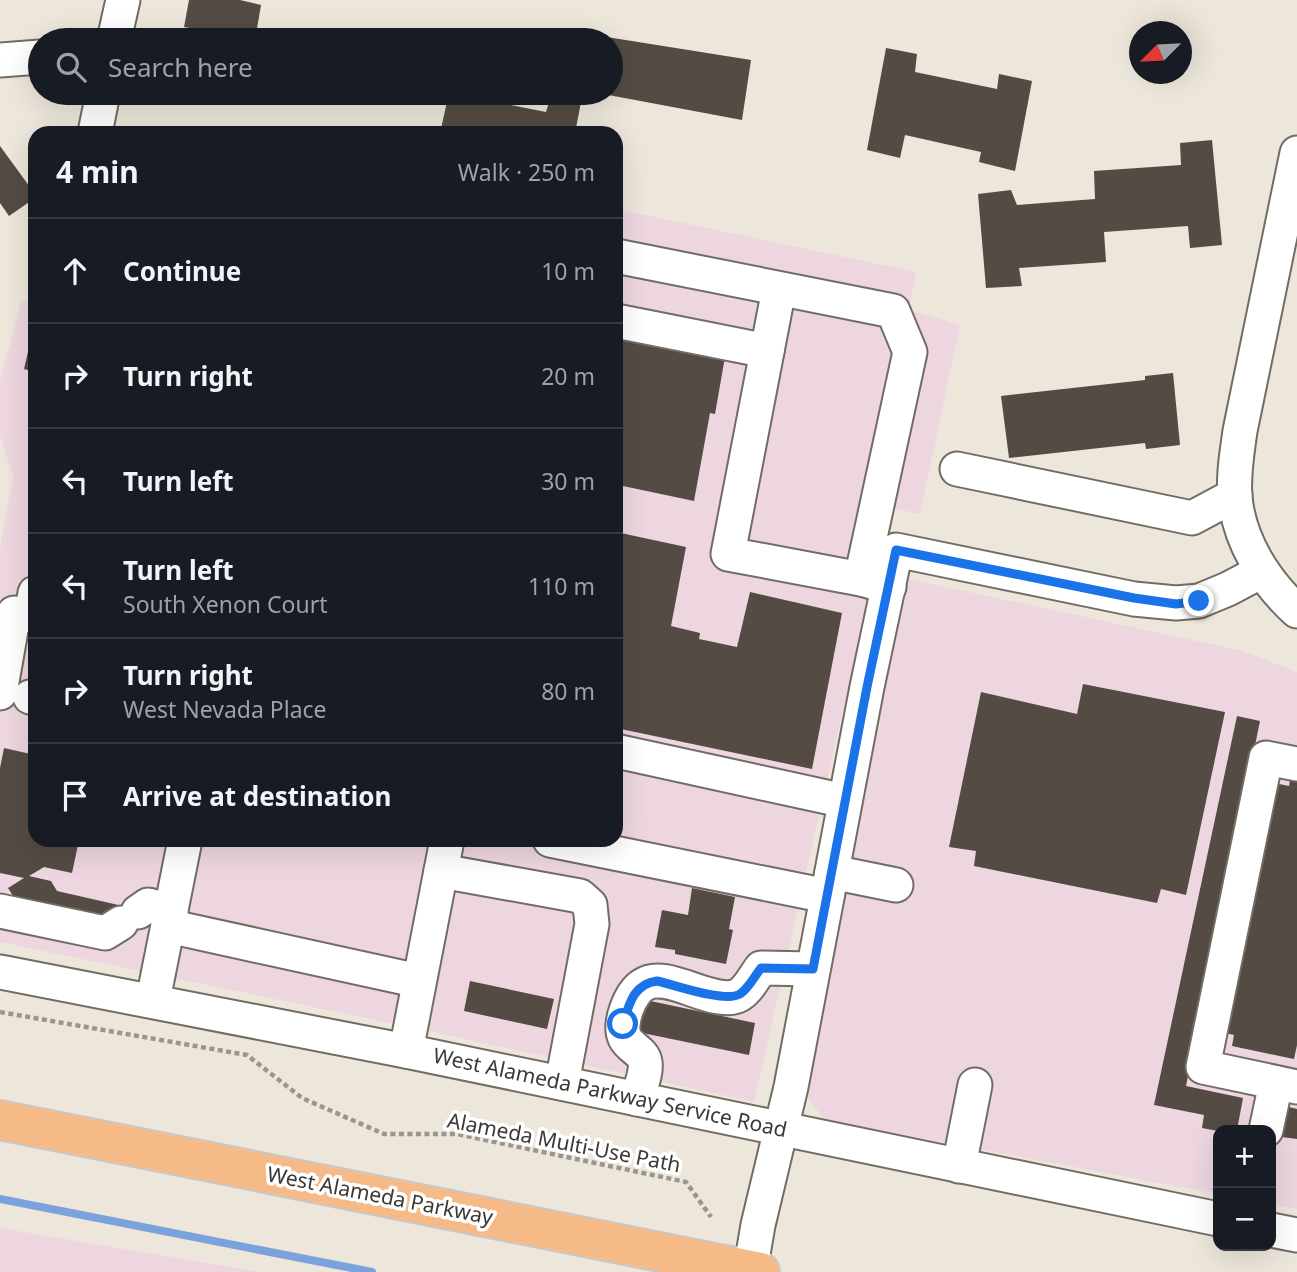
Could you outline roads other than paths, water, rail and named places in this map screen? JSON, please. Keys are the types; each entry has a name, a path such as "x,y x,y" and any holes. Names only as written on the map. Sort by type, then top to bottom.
{"main road":[{"name":"West Alameda Parkway","path":"0,1120 754,1271"}],"street":[{"path":"117,28 123,0"},
{"path":"0,60 28,58"},
{"path":"96,126 101,105"},
{"path":"1297,153 1240,431 1235,469 1238,518 1246,541 1278,593 1297,611"},
{"path":"623,257 892,311 910,352 845,801 782,1130 758,1226 754,1271"},
{"path":"779,289 728,554 875,583"},
{"path":"623,322 768,351"},
{"path":"957,468 1192,518 1235,495"},
{"path":"875,583 896,550 1176,604 1199,601 1262,571"},
{"path":"22,696 23,610"},
{"path":"623,753 845,801"},
{"path":"1268,1125 1287,1085 1203,1067 1266,758 1297,764"},
{"path":"153,1000 184,847"},
{"path":"594,847 829,884 896,885"},
{"path":"406,1051 444,855 580,896 590,905 592,924 562,1083"},
{"path":"0,911 105,933 148,905 169,919 419,981"},
{"path":"637,1099 646,1064 642,1054 625,1038 623,1024 631,999 642,985 657,981 726,998 738,996 761,968 813,969"},
{"name":"West Alameda Parkway Service Road","path":"0,972 406,1051 1213,1218"},
{"path":"959,1166 975,1085"},
{"path":"1276,1231 1297,1235"}],"waterway":[{"path":"0,1199 372,1272"}]}
